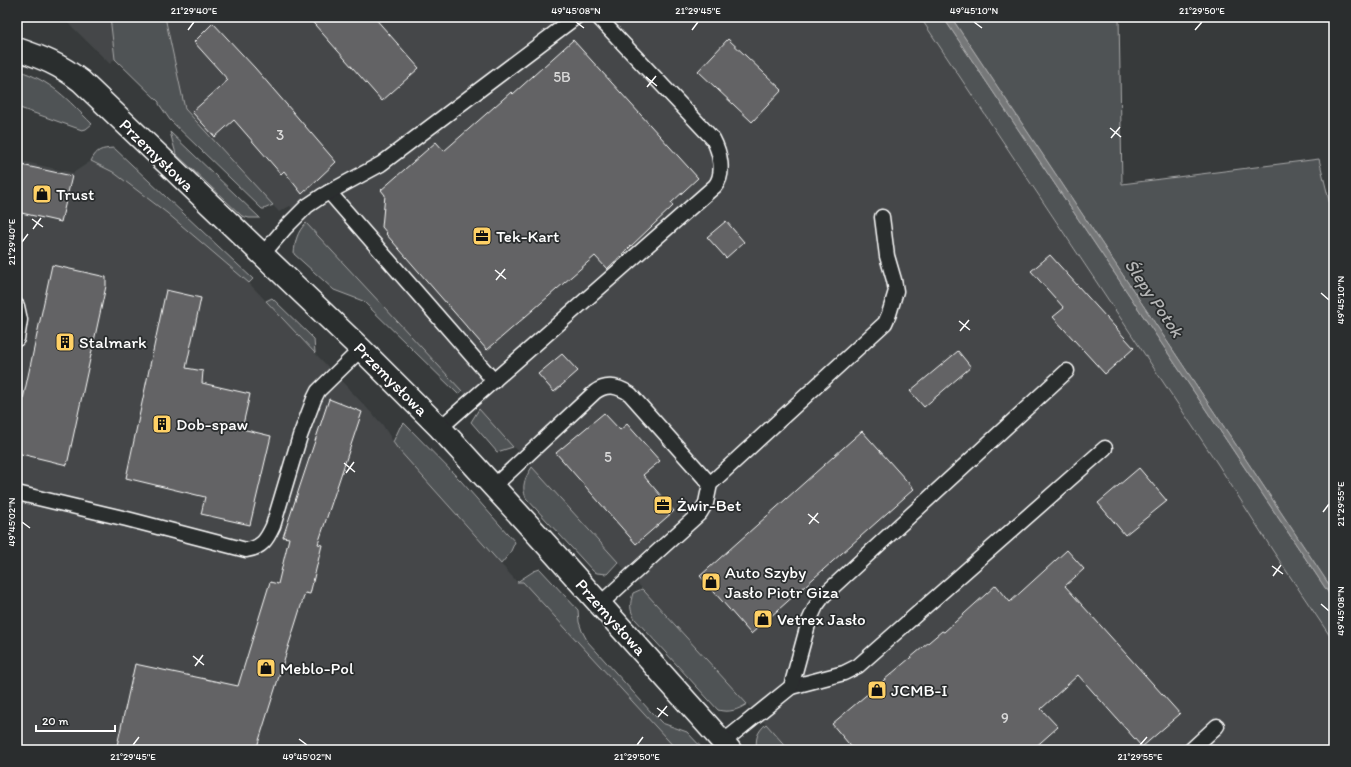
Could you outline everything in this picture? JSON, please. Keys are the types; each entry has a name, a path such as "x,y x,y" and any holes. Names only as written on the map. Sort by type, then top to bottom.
{"street":[{"name":"Przemysłowa","path":"17,49 47,59 81,81 361,349 440,428 494,486 726,746"}],"lane":[{"path":"262,255 285,228 307,206 329,192 381,164 576,17"},
{"path":"440,428 715,186 720,179 718,151 712,139 598,17"},
{"path":"329,192 494,381"},
{"path":"600,604 700,513 706,503 710,484 884,323 891,308 896,291 887,256 882,217"},
{"path":"17,306 20,320 17,339"},
{"path":"17,493 159,527 246,550 254,549 262,544 268,537 273,526 300,436 316,395 361,349"},
{"path":"791,688 809,621 816,606 824,595 1067,371"},
{"path":"494,486 595,392 609,385 625,390 630,394 710,484"},
{"path":"726,746 791,688 844,673 858,666 1105,448"},
{"path":"1191,750 1217,726"}],"shaded area":[{"path":"62,17 110,17 115,59 110,64"},
{"path":"110,17 165,17 185,109 273,205 262,209 170,120 159,102 115,59"},
{"path":"165,17 920,17 1219,466 1273,551 1334,642 1334,750 789,750 479,409 290,206 279,212 185,109"},
{"path":"920,17 943,17 1334,601 1334,642 1273,551 1219,466"},
{"path":"943,17 951,17 1334,592 1334,601"},
{"path":"951,17 1119,17 1122,184 1319,159 1334,221 1334,592"},
{"path":"17,70 29,74 50,85 67,99 92,124 86,129 82,130 17,107"},
{"path":"170,132 260,218 249,218 242,216 176,154"},
{"path":"114,148 253,279 249,283 167,213 113,172 91,161 95,154 100,150"},
{"path":"17,160 73,173 91,161 113,172 167,213 249,283 382,424 398,449 517,582 523,581 677,750 17,750"},
{"path":"306,223 462,391 458,394 363,301 334,290 294,254 297,237 300,230"},
{"path":"272,298 314,339 315,353 266,301"},
{"path":"479,409 513,447 497,452 471,422"},
{"path":"404,423 461,481 515,542 510,553 501,564 393,442 400,427"},
{"path":"532,467 618,562 607,574 593,571 526,498 524,482"},
{"path":"540,569 578,610 579,622 588,642 651,712 662,723 687,732 704,750 677,750 523,582 517,582 534,571"},
{"path":"642,589 747,704 733,710 718,710 635,619 631,609 632,597 633,593"},
{"path":"766,724 789,750 757,750 757,736"}],"building":[{"path":"308,17 374,17 419,68 382,101"},
{"path":"213,23 255,68 336,162 302,194 284,171 281,174 234,120 215,137 192,112 228,80 194,42"},
{"path":"728,39 782,90 752,122 698,71"},
{"path":"573,40 698,178 671,203 673,206 607,269 595,256 487,350 386,234 387,233 382,227 385,195 381,190 436,142 444,151 511,92 513,94"},
{"name":"Trust","path":"17,164 72,176 61,222 17,212"},
{"path":"726,221 744,242 726,258 707,237"},
{"path":"1050,255 1134,348 1105,374 1053,317 1064,308 1031,271"},
{"name":"Stalmark","path":"52,265 106,277 106,286 67,465 17,453 17,427"},
{"path":"166,290 201,298 186,368 203,371 202,383 250,394 242,429 271,436 250,525 201,514 205,497 126,478"},
{"path":"958,351 971,367 924,407 910,391"},
{"path":"562,354 578,371 554,392 538,374"},
{"path":"329,399 362,412 318,544 322,545 310,594 305,593 256,750 116,750 135,664 238,686 270,582 278,584 289,538 283,537"},
{"path":"604,413 620,430 627,424 660,461 643,475 674,511 636,544 556,453"},
{"path":"862,431 914,489 751,634 700,576"},
{"path":"1139,468 1167,501 1125,535 1098,503"},
{"path":"1067,550 1084,569 1065,586 1180,714 1142,747 1078,675 1041,709 1058,727 1032,750 854,750 832,724 942,631 944,632 996,585 1010,602"}],"place":[{"name":"Trust","path":"42,194"},
{"name":"Tek-Kart","path":"482,236"},
{"name":"Stalmark","path":"65,342"},
{"name":"Dob-spaw","path":"162,424"},
{"name":"Żwir-Bet","path":"663,505"},
{"name":"Auto Szyby Jasło Piotr Giza","path":"711,582"},
{"name":"Vetrex Jasło","path":"763,619"},
{"name":"Meblo-Pol","path":"266,668"},
{"name":"JCMB-I","path":"877,690"}],"water label":[{"name":"Ślepy Potok","path":"1154,298"}]}
